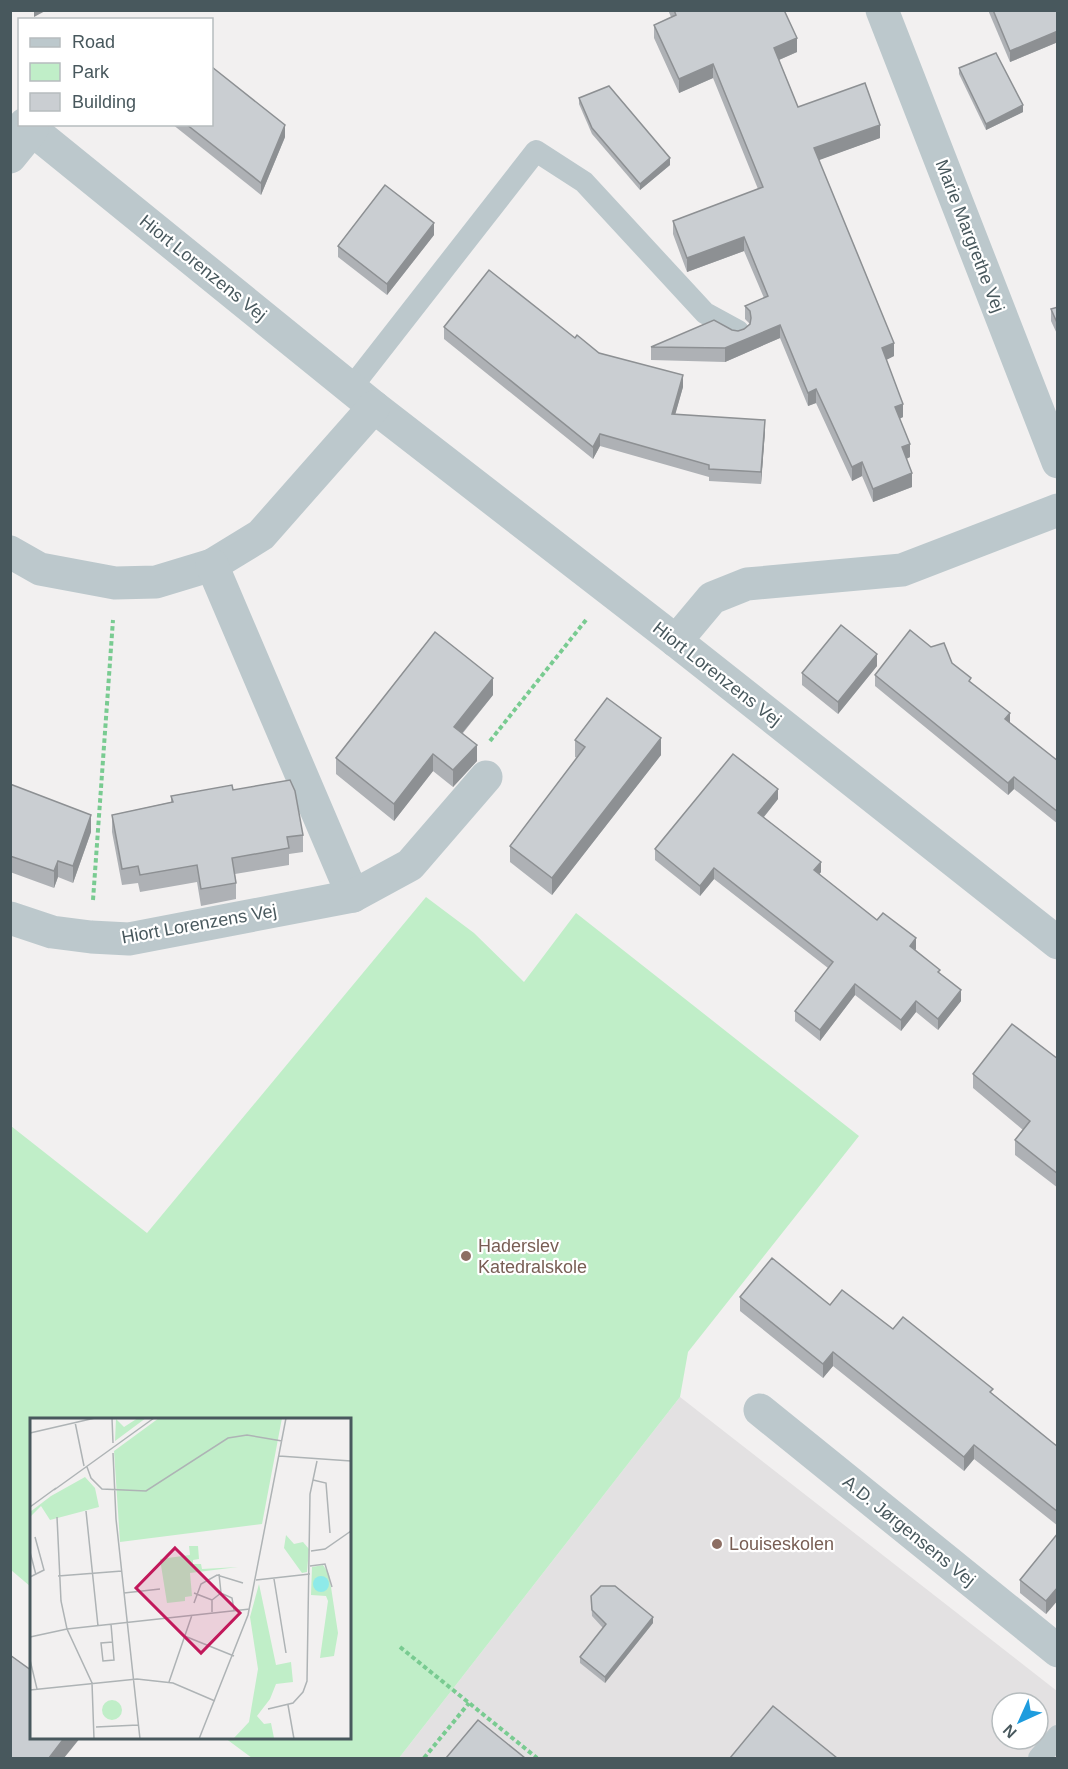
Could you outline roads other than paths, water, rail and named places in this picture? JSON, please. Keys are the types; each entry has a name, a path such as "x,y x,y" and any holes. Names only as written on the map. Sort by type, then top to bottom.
{"street":[{"name":"Marie Margrethe Vej","path":"882,10 1058,462"},
{"name":"Hiort Lorenzens Vej","path":"10,157 21,126"},
{"name":"Hiort Lorenzens Vej","path":"27,126 363,397 676,641 1058,944"},
{"path":"10,552 40,568 115,583 156,582 212,565 261,535 363,397"},
{"path":"676,641 712,598 747,584 902,570 1058,510"},
{"path":"212,565 353,896"},
{"name":"Hiort Lorenzens Vej","path":"10,918 52,932 129,939 353,896 410,865 486,777"},
{"name":"A.D. Jørgensens Vej","path":"760,1410 1058,1651"}],"lane":[{"path":"363,397 536,151 584,182 705,313 738,331"},
{"path":"1039,1758 1058,1736"}],"place":[{"name":"Haderslev Katedralskole","path":"466,1256"},
{"name":"Louiseskolen","path":"717,1544"}]}
